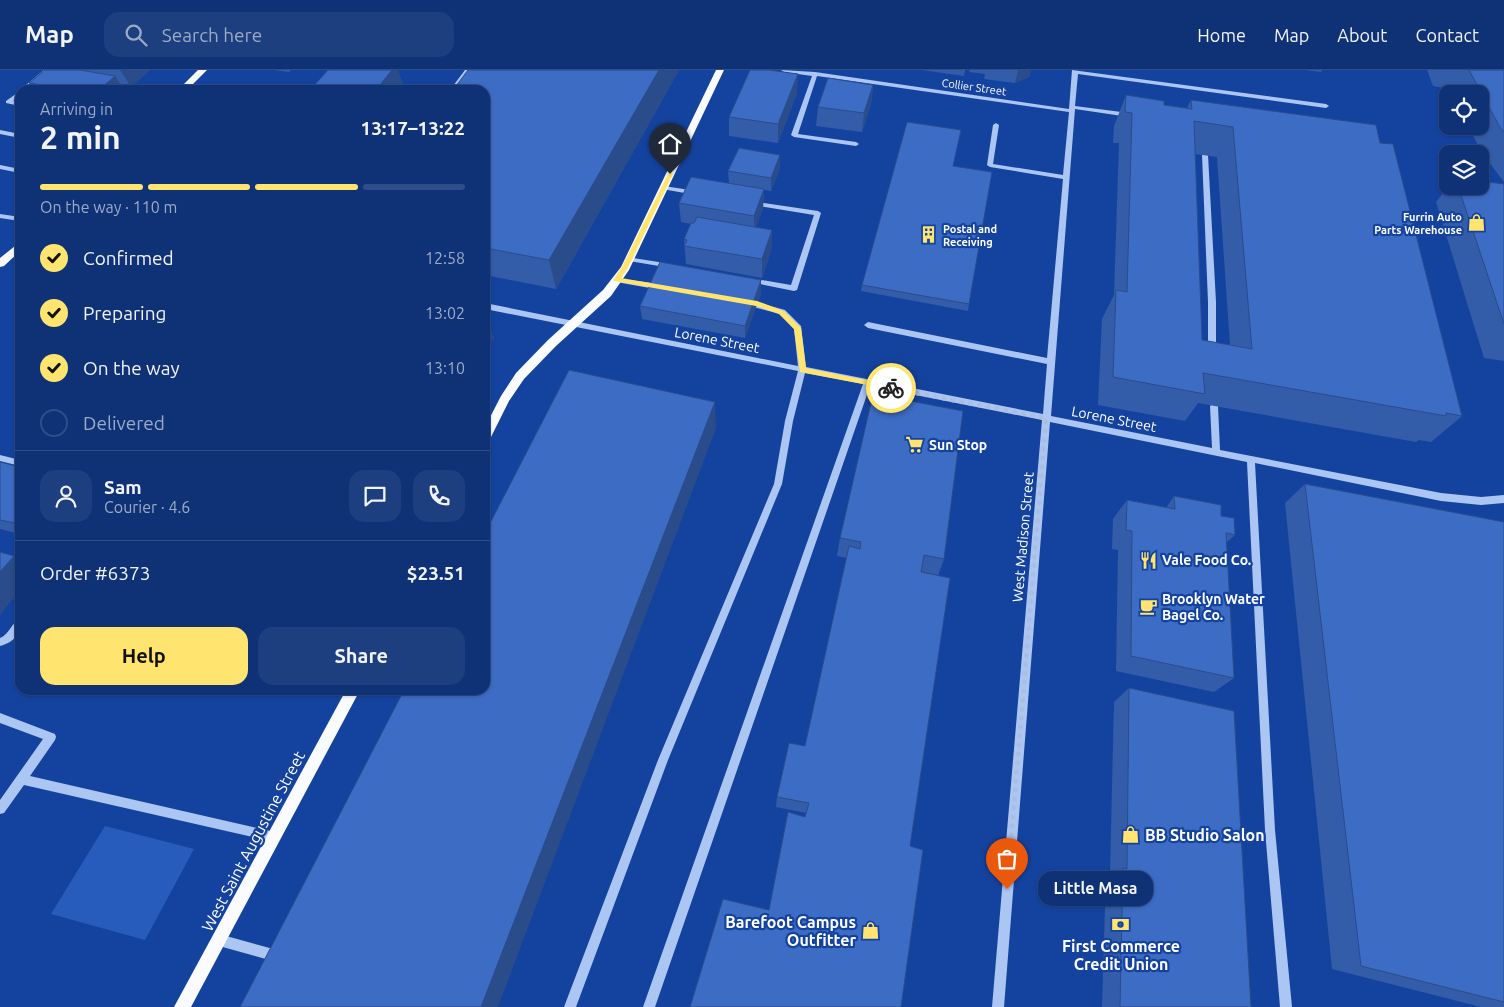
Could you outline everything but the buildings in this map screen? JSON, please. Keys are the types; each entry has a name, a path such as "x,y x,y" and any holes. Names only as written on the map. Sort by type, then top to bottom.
{"main road":[{"path":"187,85 203,70"},
{"path":"490,429 520,376 540,354 607,293 616,280 629,259 720,70"},
{"path":"0,264 15,250"},
{"name":"West Saint Augustine Street","path":"182,1007 220,940 350,695"}],"street":[{"path":"29,85 48,70"},
{"path":"457,85 468,70"},
{"name":"Collier Street","path":"784,70 1072,109"},
{"path":"1075,71 1326,106"},
{"name":"West Madison Street","path":"998,1007 1075,71"},
{"path":"815,74 794,135 856,144"},
{"path":"15,97 8,102 15,103"},
{"path":"1072,109 1138,116"},
{"path":"996,125 990,165 1066,177"},
{"path":"0,132 15,135"},
{"path":"1204,155 1212,302 1212,364"},
{"path":"0,167 15,170"},
{"path":"664,188 702,194"},
{"path":"741,201 818,214 794,288 746,279"},
{"path":"0,216 15,218"},
{"path":"629,259 678,267"},
{"path":"616,280 666,288"},
{"path":"570,1007 663,760 778,484 789,421 802,370 798,328 782,312 739,300"},
{"name":"Lorene Street","path":"490,307 1441,497 1475,500 1504,499"},
{"path":"868,325 1051,362"},
{"path":"649,1007 867,383"},
{"path":"1214,406 1216,452"},
{"path":"0,458 15,462"},
{"path":"1251,459 1270,830 1286,1007"},
{"path":"0,642 7,640 15,630"},
{"path":"0,718 51,737 0,810"},
{"path":"22,779 275,837"},
{"path":"220,940 286,959"}],"shaded area":[{"path":"105,826 194,849 145,940 51,914"}],"way so far":[{"path":"891,388 1046,418 1007,889"}],"place":[{"name":"Furrin Auto Parts Warehouse","path":"1476,223"},
{"name":"Postal and Receiving","path":"929,235"},
{"name":"Sun Stop","path":"915,445"},
{"name":"Vale Food Co.","path":"1148,560"},
{"name":"Brooklyn Water Bagel Co.","path":"1148,607"},
{"name":"BB Studio Salon","path":"1131,835"},
{"name":"Little Masa","path":"1007,889"},
{"name":"First Commerce Credit Union","path":"1121,924"},
{"name":"Barefoot Campus Outfitter","path":"870,931"}],"route":[{"path":"670,174 625,268 616,280 757,304 782,312 798,328 802,370 891,388"}]}
